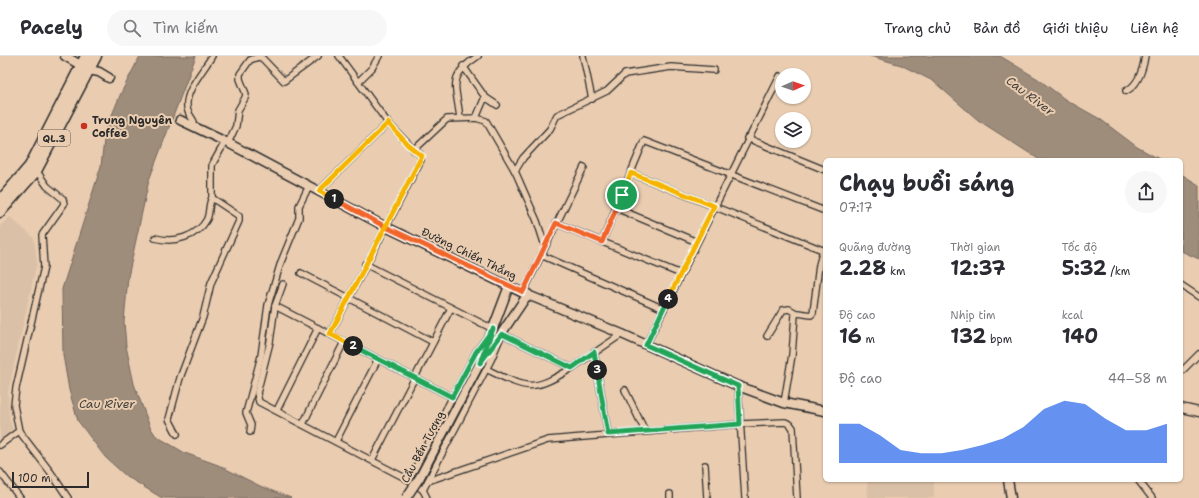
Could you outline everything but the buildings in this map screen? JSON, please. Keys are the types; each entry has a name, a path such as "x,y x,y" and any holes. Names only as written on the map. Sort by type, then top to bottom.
{"highway":[{"name":"QL.3","path":"0,212 33,169 89,62"},
{"name":"QL.3","path":"0,201 33,169"}],"main road":[{"path":"65,56 89,62 109,78"},
{"name":"Đường Chiến Thắng","path":"180,120 227,142 386,227 526,294 622,334 738,386 784,403 823,411"},
{"path":"480,363 510,286"},
{"path":"480,363 502,334 526,294"},
{"name":"Cầu Bến Tượng","path":"406,498 420,477 480,363"},
{"path":"1183,408 1199,412"},
{"path":"1008,482 1011,498"}],"street":[{"path":"193,126 194,122 187,110 187,101 191,90 212,56"},
{"path":"155,238 172,241 183,238 192,233 206,220 212,198 212,165 236,126 238,110 246,94 240,79 240,74 250,60 258,57 262,58 284,81 318,56"},
{"path":"330,334 365,264 421,160 420,154 414,150 388,123 339,56"},
{"path":"358,82 372,68 379,56"},
{"path":"460,118 455,81 456,74 463,66 478,56"},
{"path":"583,56 592,99"},
{"path":"1126,91 1134,87 1143,68 1145,56"},
{"path":"463,66 485,97 497,105"},
{"path":"515,171 523,158 550,129 557,115 606,91 628,73 671,67 714,70"},
{"path":"646,345 747,138 775,85"},
{"path":"476,118 485,97"},
{"path":"414,150 447,119 476,118 486,121 515,171 537,221 545,246"},
{"path":"319,191 388,123"},
{"path":"747,138 823,169"},
{"path":"602,242 631,173 642,142 646,141 823,210"},
{"path":"526,294 545,246 584,167"},
{"path":"33,169 48,186 63,199 64,204 44,231 41,239 44,267 16,388 14,406 19,431 28,440 68,498"},
{"path":"631,173 823,250"},
{"path":"250,432 251,425 246,413 262,352 268,305 281,262 299,218 300,206 309,186"},
{"path":"177,434 169,419 175,393 203,317 211,283 240,220 239,216 233,211 212,198"},
{"path":"616,208 697,242"},
{"path":"556,223 681,274"},
{"path":"767,336 783,310 786,309 796,313 811,315 814,314 819,265 823,253"},
{"path":"541,255 664,309"},
{"path":"365,264 493,329 476,352 408,480"},
{"path":"301,273 433,342"},
{"path":"283,284 275,306 270,342 257,398 263,405 277,410 408,480 423,490 425,497"},
{"path":"1183,286 1199,297"},
{"path":"275,306 452,397"},
{"path":"372,460 451,308"},
{"path":"784,403 796,313"},
{"path":"277,410 318,328"},
{"path":"423,490 486,369 502,334 572,368"},
{"path":"486,369 521,385 528,386 547,383 622,334"},
{"path":"303,424 344,342"},
{"path":"594,352 608,434"},
{"path":"1183,370 1199,354"},
{"path":"336,441 378,359"},
{"path":"738,386 745,498"},
{"path":"625,390 645,431"},
{"path":"428,481 548,440 645,431 785,422 790,424 792,428 797,498"},
{"path":"0,445 19,431"},
{"path":"706,465 707,498"},
{"path":"0,472 20,498"},
{"path":"1140,482 1152,498"}],"shaded area":[{"path":"10,217 34,238 37,262 8,392 9,417 14,432 0,442 0,226"},
{"path":"867,482 934,482 934,498 868,498"}],"water":[{"name":"Cau River","path":"140,56 196,56 149,180 128,277 124,322 126,346 134,384 150,427 156,436 185,453 218,465 262,487 291,498 162,498 126,476 105,457 78,421 69,390 63,355 62,289 101,166 105,132 121,93"},
{"name":"Cau River","path":"870,56 1000,56 1038,79 1066,100 1100,119 1137,147 1157,158 1037,158 978,120 933,81 901,65"},
{"path":"1183,175 1199,185 1199,259 1183,252"}],"place":[{"name":"Trung Nguyên Coffee","path":"84,126"}],"route":[{"path":"622,195 602,242 556,223 523,292 386,227 319,191 388,123 408,145 422,156 421,160 386,227 365,264 330,334 452,397 476,352 493,329 480,363 502,334 572,368 594,352 608,434 740,424 738,386 646,345 714,206 631,173 622,195"}]}
